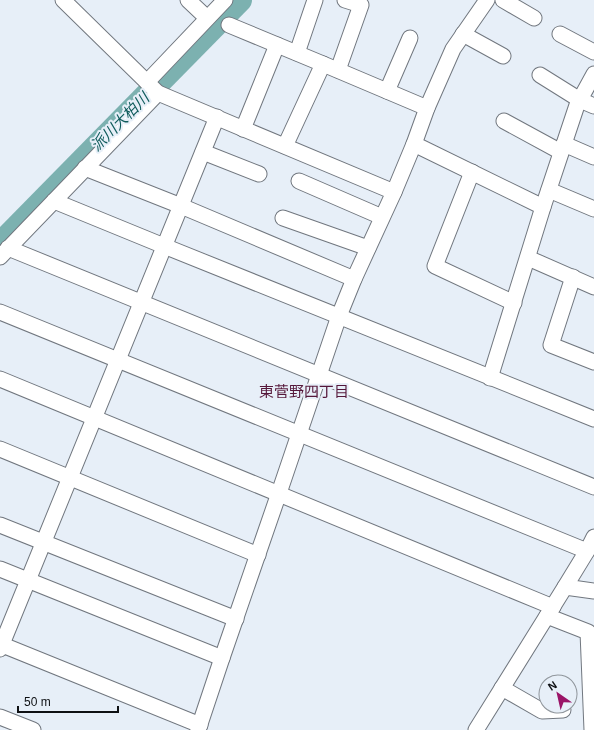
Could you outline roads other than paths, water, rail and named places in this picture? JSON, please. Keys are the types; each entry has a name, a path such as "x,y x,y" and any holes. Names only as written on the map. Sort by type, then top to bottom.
{"street":[{"path":"63,0 158,93 394,192"},
{"path":"188,0 207,18"},
{"path":"147,82 225,0"},
{"path":"297,53 315,0"},
{"path":"338,70 360,6 346,0"},
{"path":"217,117 1,646 199,728 339,316 354,279 394,192 427,108 453,49 487,0"},
{"path":"503,0 534,18"},
{"path":"228,25 427,108"},
{"path":"463,34 503,56"},
{"path":"560,34 594,52"},
{"path":"387,91 410,38"},
{"path":"243,128 278,45"},
{"path":"285,146 323,64"},
{"path":"490,378 548,190 577,105 594,74"},
{"path":"540,75 580,100 594,106"},
{"path":"158,93 4,253 141,302 594,487"},
{"path":"504,121 563,148 594,157"},
{"path":"414,144 543,207"},
{"path":"203,152 259,174"},
{"path":"85,168 354,279"},
{"path":"472,172 435,266 514,303"},
{"path":"299,180 382,217"},
{"path":"548,190 594,209"},
{"path":"54,201 594,419"},
{"path":"283,218 368,248"},
{"path":"528,258 594,287"},
{"path":"573,277 551,345 594,362"},
{"path":"0,312 299,433 592,543 476,730"},
{"path":"0,379 279,494 550,611 588,632 592,730"},
{"path":"0,449 258,555"},
{"path":"0,524 236,618"},
{"path":"0,569 222,658"},
{"path":"565,587 594,591"},
{"path":"502,688 538,709"},
{"path":"0,717 33,730"}],"waterway":[{"name":"派川大柏川","path":"0,244 240,0"}],"district":[{"name":"東菅野四丁目","path":"304,392"}]}
